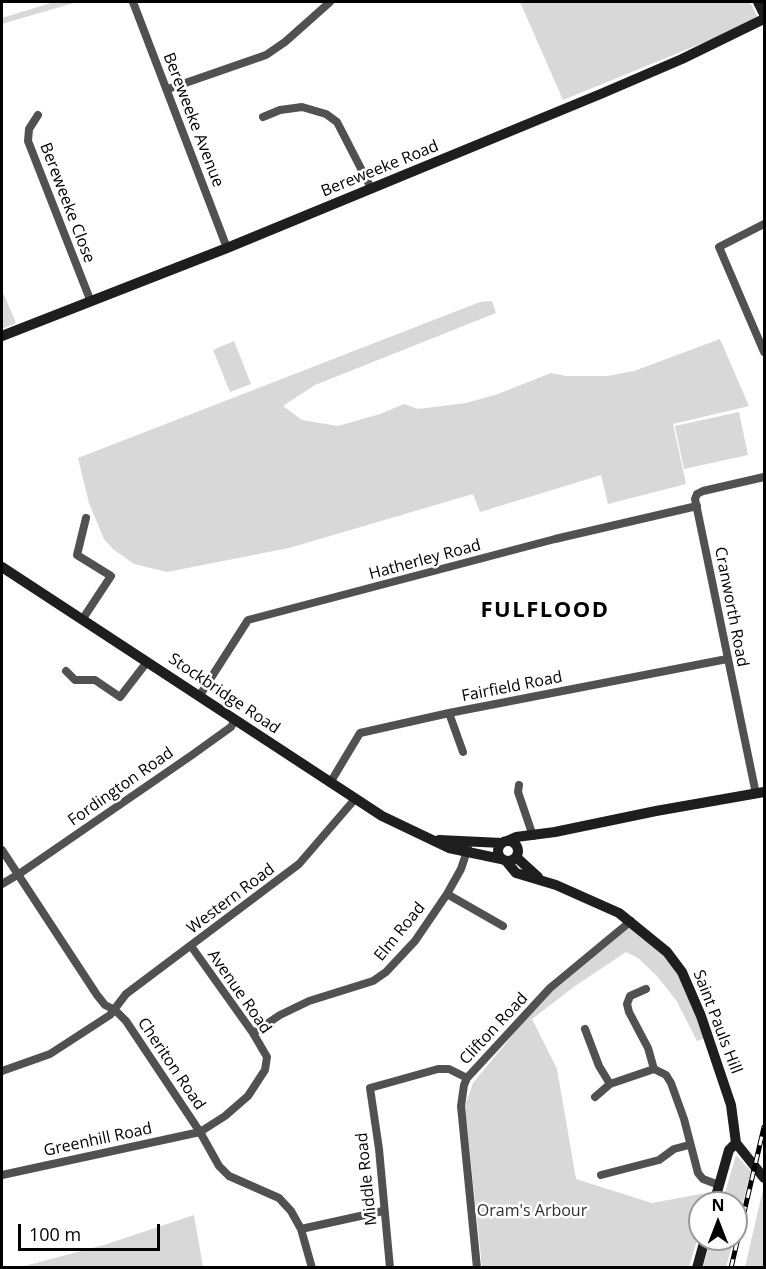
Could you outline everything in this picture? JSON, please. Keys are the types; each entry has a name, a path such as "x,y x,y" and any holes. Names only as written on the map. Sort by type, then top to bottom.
{"main road":[{"path":"758,2 765,14"},
{"name":"Bereweeke Road","path":"2,336 226,248 682,59 765,19"},
{"name":"Stockbridge Road","path":"2,567 200,695 330,783 398,825 433,840 511,857"},
{"name":"Stockbridge Road","path":"468,847 760,793"},
{"path":"511,857 525,840 533,836"},
{"path":"504,842 515,844 511,857 497,851 504,842"},
{"name":"Saint Pauls Hill","path":"511,857 516,873 543,880 606,906 631,921 667,952 682,972 701,1016 724,1082 733,1114 738,1147"},
{"path":"717,1191 729,1150 738,1147 765,1178"},
{"path":"698,1268 702,1251"}],"street":[{"name":"Bereweeke Avenue","path":"134,2 226,248"},
{"path":"168,89 266,55 285,42 330,2"},
{"path":"263,117 280,110 302,107 326,114 337,122 371,188"},
{"name":"Bereweeke Close","path":"38,115 29,129 28,141 91,302"},
{"path":"765,224 719,247 765,352"},
{"path":"697,506 695,499 697,494 703,490 765,477"},
{"name":"Cranworth Road","path":"697,506 727,659 760,793"},
{"name":"Hatherley Road","path":"200,695 248,620 555,539 697,506"},
{"path":"82,620 111,576 77,555 86,518"},
{"name":"Fairfield Road","path":"330,783 360,733 449,713 727,659"},
{"path":"66,671 75,680 95,680 120,697 147,662"},
{"path":"449,713 463,752"},
{"name":"Fordington Road","path":"2,884 231,727 235,720"},
{"path":"519,784 518,792 533,836"},
{"name":"Western Road","path":"2,1071 56,1051 115,1010 126,994 299,864 355,799"},
{"name":"Elm Road","path":"253,1034 280,1015 309,1001 343,992 373,981 380,976 415,941 447,894 468,847"},
{"name":"Cheriton Road","path":"2,850 97,995 105,1005 115,1010 126,1021 200,1132 214,1159 229,1176 267,1191 279,1198 291,1210 301,1230 312,1268"},
{"path":"447,894 503,926"},
{"name":"Clifton Road","path":"477,1268 461,1106 467,1078 550,988 631,921"},
{"name":"Avenue Road","path":"191,946 267,1057 265,1070 248,1096 225,1116 200,1132"},
{"path":"646,989 630,996 627,1004 648,1048 654,1070"},
{"path":"585,1029 599,1066 610,1084"},
{"name":"Middle Road","path":"390,1268 379,1149 370,1088 438,1069 449,1070 467,1078"},
{"path":"595,1097 610,1084 654,1070 666,1075 684,1119 698,1173 703,1179 719,1185"},
{"name":"Greenhill Road","path":"2,1175 200,1132"},
{"path":"601,1174 659,1160 674,1149 689,1145"},
{"path":"301,1230 383,1211"}],"green space":[{"path":"54,2 77,2 2,24 2,18"},
{"path":"520,2 750,2 759,20 563,100"},
{"path":"2,290 16,323 2,329"},
{"path":"492,301 496,313 315,385 283,406 302,420 338,426 380,414 404,404 418,409 466,403 498,394 551,373 566,376 607,376 634,371 720,339 749,406 673,424 686,484 608,504 601,475 480,512 473,494 289,548 167,572 134,564 113,549 104,539 89,503 78,458 480,302"},
{"path":"234,341 251,384 230,392 213,350"},
{"path":"739,412 748,455 684,469 675,426"},
{"name":"Oram's Arbour","path":"629,926 666,954 677,971 706,1038 697,1041 676,1000 657,976 638,958 626,952 575,986 532,1019 557,1069 576,1179 652,1203 688,1196 688,1251 694,1251 689,1267 482,1267 465,1105 473,1083 554,988"},
{"path":"736,1155 751,1171 746,1191 726,1191"},
{"path":"764,1185 763,1267 745,1267"},
{"path":"194,1215 203,1267 21,1267 107,1244"},
{"path":"708,1251 731,1251 726,1267 703,1267"}],"railway":[{"path":"731,1268 764,1127"}],"district":[{"name":"FULFLOOD","path":"545,611"}]}
